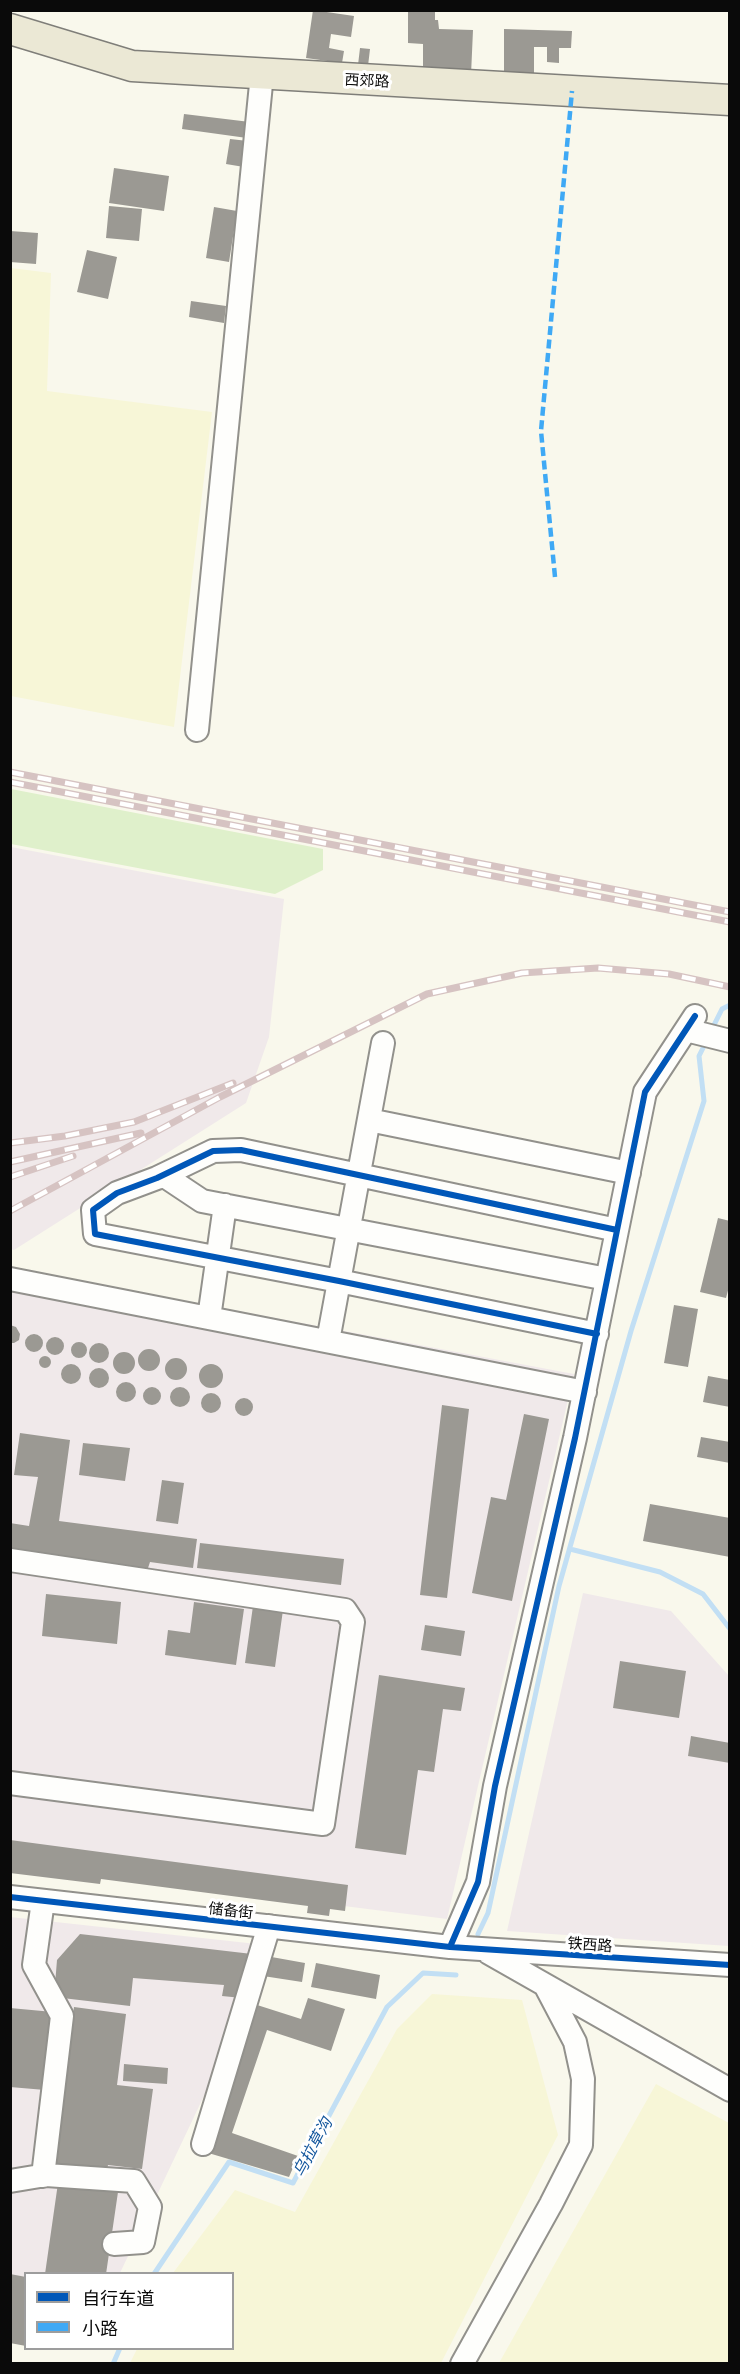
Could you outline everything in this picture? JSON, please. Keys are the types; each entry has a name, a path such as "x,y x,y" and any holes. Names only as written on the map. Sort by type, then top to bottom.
{"main road":[{"name":"西郊路","path":"10,28 132,66 729,100"}],"street":[{"path":"197,730 262,74"},
{"path":"450,1947 478,1882 495,1785 585,1392 645,1092 693,1026 725,1040"},
{"path":"328,1341 383,1043"},
{"path":"369,1120 629,1173"},
{"path":"597,1334 95,1234 93,1210 117,1193 163,1175 213,1151 241,1150 617,1230"},
{"path":"163,1175 202,1201 608,1279"},
{"path":"209,1318 225,1205"},
{"path":"10,1278 585,1392"},
{"path":"10,1560 345,1610 353,1622 323,1824 10,1783"},
{"name":"储备街","path":"10,1897 450,1947"},
{"path":"43,1900 34,1965 62,2016 43,2176"},
{"path":"203,2144 269,1926"},
{"name":"铁西路","path":"450,1947 729,1965"},
{"path":"482,1949 729,2090"},
{"path":"462,2364 551,2204 581,2145 583,2079 575,2042 545,1985"},
{"path":"10,2181 43,2176 134,2181 150,2207 143,2242 114,2244"}],"shaded area":[{"path":"11,847 284,899 269,1037 246,1103 14,1250 11,1249"},
{"path":"10,1276 222,1308 574,1374 447,1919 11,1864"},
{"path":"583,1593 671,1611 729,1676 729,1946 507,1931"},
{"path":"10,1917 275,1946 120,2272 24,2272 24,2316 10,2313"}],"green space":[{"path":"11,268 51,273 47,391 212,412 174,727 11,696"},
{"path":"11,789 323,849 323,870 275,894 11,844"},
{"path":"432,1994 522,2000 558,2135 441,2363 130,2363 136,2350 234,2350 234,2272 174,2272 235,2190 295,2212 397,2029"},
{"path":"656,2084 729,2123 729,2363 499,2363"}],"building":[{"path":"313,10 354,16 351,37 331,34 329,48 344,51 342,63 306,58"},
{"path":"408,10 435,10 435,20 438,20 439,29 473,30 471,75 423,74 423,44 408,43"},
{"path":"504,29 572,31 571,48 559,48 559,63 547,62 547,47 534,47 534,76 504,75"},
{"path":"360,48 370,49 368,66 358,65"},
{"path":"184,114 250,122 247,138 182,129"},
{"path":"230,139 248,141 244,167 226,164"},
{"path":"114,168 169,176 164,211 109,203"},
{"path":"109,206 142,209 139,241 106,238"},
{"path":"214,207 237,211 229,262 206,258"},
{"path":"10,231 38,233 36,264 10,262"},
{"path":"87,250 117,257 108,299 77,292"},
{"path":"191,301 226,306 224,323 189,317"},
{"path":"718,1218 730,1221 730,1283 726,1298 700,1292"},
{"path":"674,1305 698,1309 688,1367 664,1363"},
{"path":"10,1325 16,1327 20,1334 19,1340 14,1343 10,1343"},
{"path":"30,1334 38,1334 43,1339 41,1350 30,1352 25,1347 25,1339"},
{"path":"55,1337 61,1340 64,1346 61,1352 55,1355 49,1352 46,1346 49,1340"},
{"path":"79,1342 85,1344 87,1350 85,1356 79,1358 73,1356 71,1350 73,1344"},
{"path":"99,1343 106,1346 109,1353 106,1360 99,1363 92,1360 89,1353 92,1346"},
{"path":"145,1349 153,1349 160,1356 160,1364 153,1371 145,1371 138,1364 138,1356"},
{"path":"124,1352 132,1355 135,1363 132,1371 124,1374 116,1371 113,1363 116,1355"},
{"path":"47,1356 51,1362 47,1368 43,1368 39,1360"},
{"path":"176,1358 184,1361 187,1369 184,1377 176,1380 168,1377 165,1369 168,1361"},
{"path":"67,1364 75,1364 81,1370 81,1378 75,1384 67,1384 61,1378 61,1370"},
{"path":"211,1364 220,1367 223,1376 220,1385 211,1388 202,1385 199,1376 202,1367"},
{"path":"95,1368 103,1368 109,1374 109,1382 103,1388 95,1388 89,1382 89,1374"},
{"path":"708,1376 730,1380 730,1407 703,1402"},
{"path":"122,1382 130,1382 136,1388 136,1396 130,1402 122,1402 116,1396 116,1388"},
{"path":"152,1387 158,1390 161,1396 158,1402 152,1405 146,1402 143,1396 146,1390"},
{"path":"180,1387 187,1390 190,1397 187,1404 180,1407 173,1404 170,1397 173,1390"},
{"path":"211,1393 218,1396 221,1403 218,1410 211,1413 204,1410 201,1403 204,1396"},
{"path":"240,1398 248,1398 253,1403 251,1414 240,1416 235,1411 235,1403"},
{"path":"442,1405 469,1409 447,1598 420,1595"},
{"path":"524,1414 549,1419 512,1601 472,1593 491,1497 506,1500"},
{"path":"20,1433 70,1440 59,1521 197,1539 193,1568 150,1562 147,1571 10,1553 10,1523 29,1526 38,1477 14,1475"},
{"path":"701,1437 730,1442 730,1463 697,1457"},
{"path":"83,1443 130,1448 125,1481 79,1475"},
{"path":"162,1480 184,1483 178,1524 156,1521"},
{"path":"650,1504 730,1518 730,1557 643,1541"},
{"path":"200,1543 344,1559 341,1585 197,1568"},
{"path":"46,1594 121,1602 117,1644 42,1636"},
{"path":"194,1602 244,1609 236,1665 165,1655 168,1630 190,1633"},
{"path":"253,1606 283,1610 275,1667 245,1663"},
{"path":"425,1625 465,1631 461,1656 421,1650"},
{"path":"620,1661 686,1671 679,1718 613,1708"},
{"path":"379,1675 465,1688 461,1711 443,1709 434,1772 418,1770 406,1855 355,1848"},
{"path":"691,1736 730,1743 730,1763 688,1756"},
{"path":"10,1840 348,1885 345,1911 330,1909 329,1916 307,1913 308,1906 101,1879 100,1884 10,1873"},
{"path":"80,1934 252,1954 242,1998 222,1996 224,1985 133,1978 130,2006 54,1997 57,1960"},
{"path":"266,1956 305,1963 302,1982 263,1976"},
{"path":"316,1963 380,1975 376,1999 311,1987"},
{"path":"308,1998 345,2009 331,2051 267,2030 232,2133 298,2156 289,2177 205,2152 254,2004 301,2019"},
{"path":"74,2007 126,2014 117,2085 153,2089 142,2169 108,2165 107,2169 55,2163"},
{"path":"10,2008 53,2012 45,2090 10,2087"},
{"path":"124,2064 168,2068 167,2084 123,2081"},
{"path":"58,2183 118,2192 106,2272 45,2272"},
{"path":"10,2274 24,2277 24,2346 10,2343"}],"waterway":[{"path":"711,1031 722,1009 730,1005"},
{"path":"478,1934 488,1913 559,1586 631,1331 704,1101 699,1056 706,1042"},
{"path":"570,1549 660,1572 703,1594 730,1629"},
{"name":"乌拉草沟","path":"155,2272 229,2162 293,2183 387,2007 423,1973 456,1975"},
{"name":"乌拉草沟","path":"113,2364 119,2350"}],"railway":[{"path":"10,772 730,912"},
{"path":"10,782 730,922"},
{"path":"10,1211 220,1097 427,994 522,973 598,968 669,974 730,987"},
{"path":"10,1143 65,1136 134,1122 233,1083"},
{"path":"10,1162 141,1133"},
{"path":"10,1177 73,1156"}],"marked path":[{"path":"555,577 541,431 572,91"}],"cycle path":[{"path":"450,1947 478,1882 495,1786 575,1438 645,1092 695,1016"},
{"path":"597,1334 95,1234 93,1210 117,1193 157,1178 213,1151 241,1150 617,1230"},
{"path":"10,1897 450,1947 730,1965"}]}
